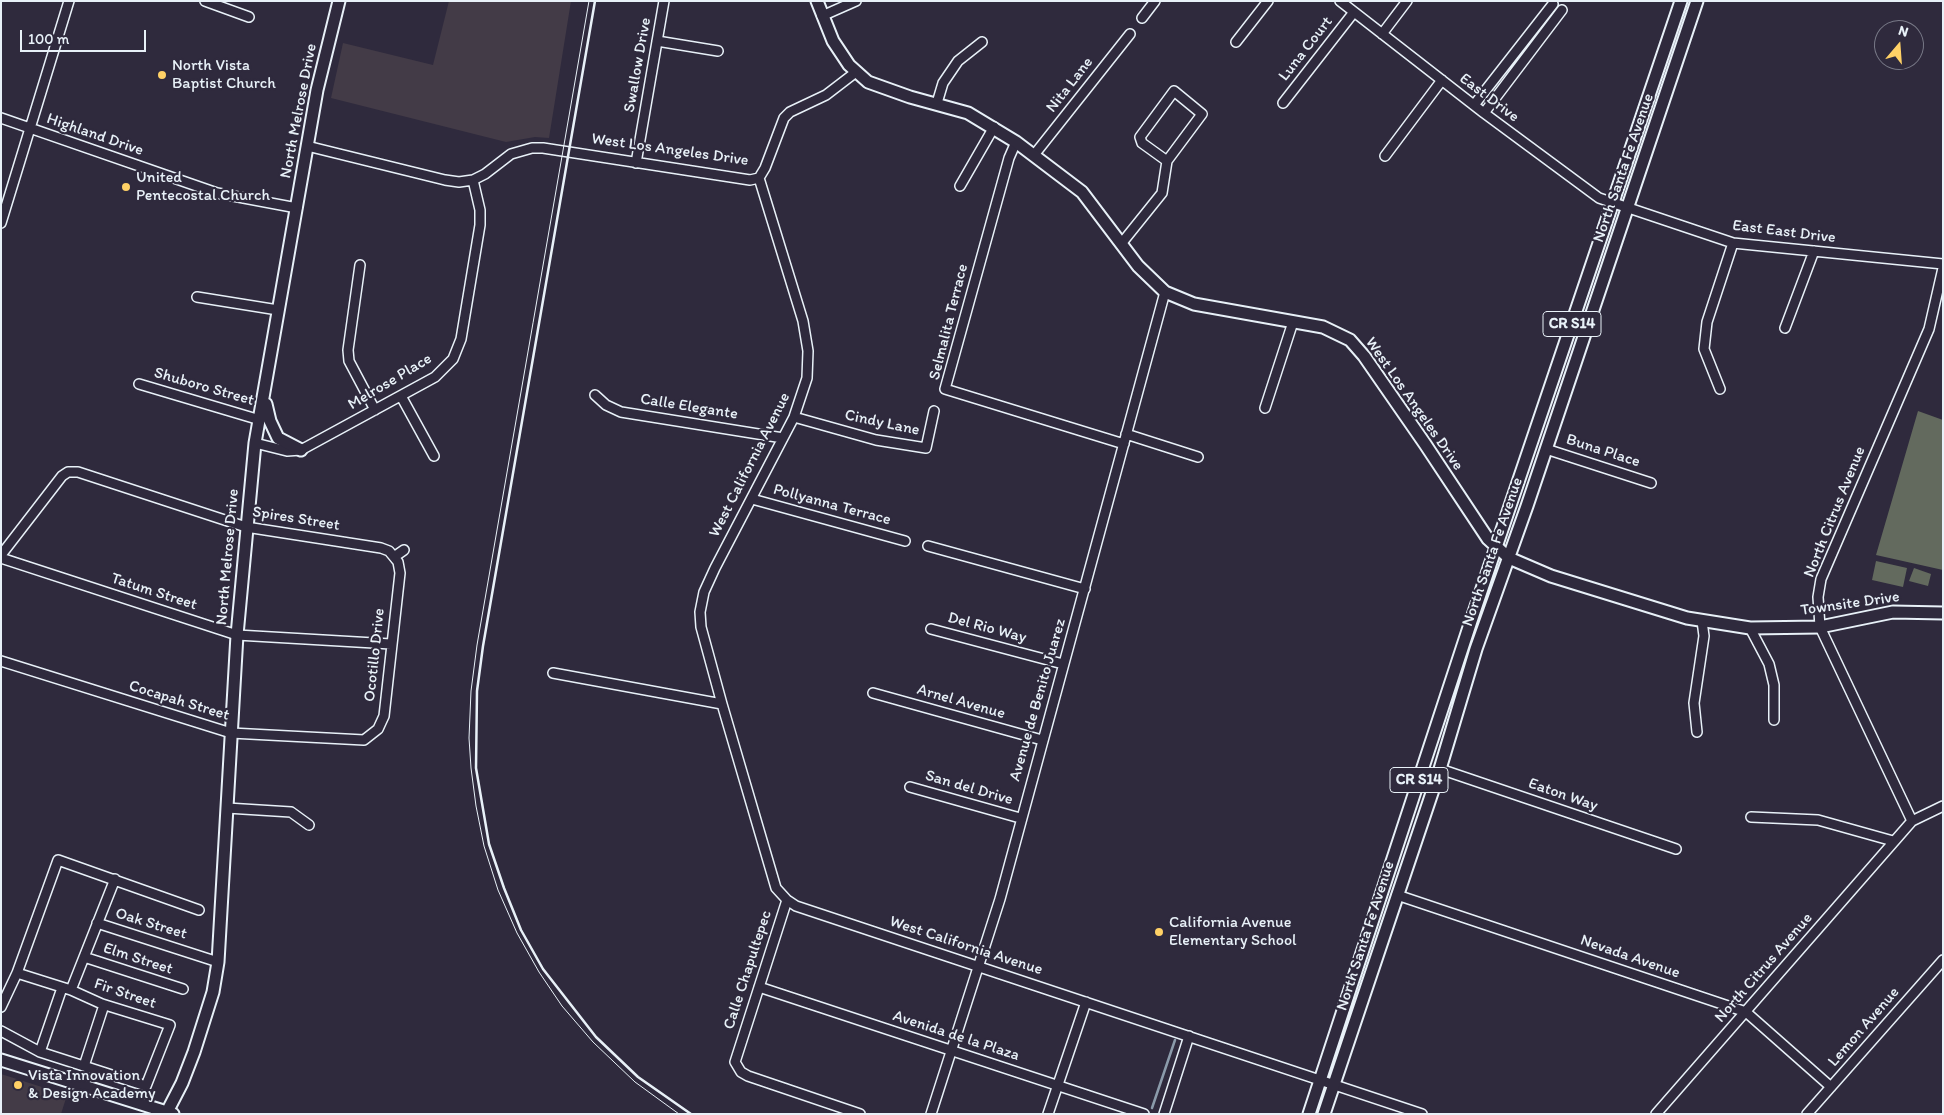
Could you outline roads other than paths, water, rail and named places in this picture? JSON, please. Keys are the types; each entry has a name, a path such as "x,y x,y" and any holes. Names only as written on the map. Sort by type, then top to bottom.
{"main road":[{"name":"North Melrose Drive","path":"169,1113 194,1052 213,992 218,962 237,634 255,443 317,90 339,1"},
{"path":"817,1 833,41 856,72"},
{"name":"North Santa Fe Avenue","path":"1309,1114 1681,1"},
{"name":"North Santa Fe Avenue","path":"1324,1114 1440,769 1474,654 1509,558 1697,1"},
{"name":"West Los Angeles Drive","path":"856,72 868,82 887,90 968,113 1016,142 1082,192 1138,266 1165,292 1194,304 1323,328 1350,340 1364,356 1488,539 1509,558"},
{"path":"264,397 270,421 278,438 301,450"},
{"name":"Townsite Drive","path":"1509,558 1550,576 1687,618 1750,628 1820,627 1893,612 1943,613"},
{"path":"1361,1003 1360,982 1370,950 1365,943"},
{"path":"1,1060 169,1113"}],"street":[{"path":"1,223 28,128 69,1"},
{"path":"205,1 249,16"},
{"name":"Swallow Drive","path":"636,163 664,1"},
{"path":"822,16 856,1"},
{"path":"1142,18 1155,1"},
{"path":"1236,42 1268,1"},
{"name":"East Drive","path":"1340,1 1484,113 1599,198 1627,209"},
{"path":"1382,34 1407,1"},
{"path":"1474,105 1553,4"},
{"path":"1484,113 1562,10"},
{"name":"Luna Court","path":"1283,104 1354,12"},
{"name":"Nita Lane","path":"1034,155 1130,34"},
{"path":"657,40 718,51"},
{"path":"937,103 943,83 958,61 982,42"},
{"name":"West Los Angeles Drive","path":"473,180 485,174 511,154 532,148 543,148 724,177 750,180 759,178 765,168 784,118 790,112 826,95 856,72"},
{"path":"1385,156 1442,80"},
{"path":"1121,244 1162,192 1168,161 1202,114 1174,91 1140,134 1142,143 1168,161"},
{"name":"Highland Drive","path":"1,118 217,193 297,208"},
{"path":"960,186 994,127"},
{"name":"Selmalita Terrace","path":"1016,142 1009,158 945,389 1124,444"},
{"path":"307,146 445,180 473,180"},
{"name":"West California Avenue","path":"759,178 803,321 808,351 807,378 794,417 715,568 701,604 701,627 776,888 787,900 796,906 1422,1114"},
{"name":"Melrose Place","path":"301,450 435,377 454,359 461,340 480,225 480,210 473,180"},
{"name":"East East Drive","path":"1627,209 1733,243 1943,264"},
{"path":"1720,389 1708,364 1704,348 1707,322 1733,243"},
{"path":"1784,328 1814,251"},
{"path":"360,266 348,350 349,361 375,410"},
{"name":"North Citrus Avenue","path":"1656,1114 1912,821 1820,627 1818,597 1822,578 1929,329 1943,268"},
{"name":"Avenue de Benito Juarez","path":"931,1114 980,966 1165,292"},
{"path":"197,297 278,310"},
{"path":"1265,408 1293,322"},
{"name":"Shuboro Street","path":"138,384 260,420"},
{"name":"Calle Elegante","path":"594,395 606,405 621,412 783,438"},
{"path":"401,396 434,456"},
{"name":"Cindy Lane","path":"794,417 876,440 926,448 934,411"},
{"path":"1126,434 1198,457"},
{"path":"255,443 287,451 301,450"},
{"name":"Buna Place","path":"1546,448 1651,483"},
{"name":"Spires Street","path":"1,557 62,476 68,472 78,472 246,527 381,548 394,557"},
{"name":"Pollyanna Terrace","path":"752,499 905,540"},
{"path":"928,546 1085,588"},
{"path":"394,557 404,550"},
{"name":"Tatum Street","path":"1,557 237,634 391,644"},
{"name":"Ocotillo Drive","path":"353,740 364,740 378,729 384,716 400,573 394,557"},
{"path":"1697,732 1694,703 1704,636 1702,621"},
{"path":"1750,628 1771,671 1774,685 1774,720"},
{"name":"Del Rio Way","path":"931,629 1063,664"},
{"name":"Cocapah Street","path":"1,661 231,734 353,740"},
{"path":"553,673 722,704"},
{"name":"Arnel Avenue","path":"873,693 1042,740"},
{"name":"Eaton Way","path":"1440,769 1676,848"},
{"name":"San del Drive","path":"910,787 1020,818"},
{"path":"1912,821 1943,806"},
{"path":"227,808 291,812 309,825"},
{"path":"1751,817 1818,820 1893,841"},
{"path":"1,1007 17,972 58,860 199,910"},
{"path":"71,990 115,879"},
{"name":"Nevada Avenue","path":"1397,895 1746,1012 1831,1087"},
{"name":"Calle Chapultepec","path":"787,900 738,1050 736,1062 741,1072 748,1076 860,1114"},
{"name":"Oak Street","path":"97,924 218,962"},
{"name":"Elm Street","path":"84,957 183,989"},
{"name":"Lemon Avenue","path":"1807,1114 1943,960"},
{"name":"Fir Street","path":"17,972 71,990 104,1005 170,1025 146,1086 84,1066"},
{"name":"Avenida de la Plaza","path":"759,987 1144,1114"},
{"path":"40,1052 62,988"},
{"path":"1048,1114 1086,1002"},
{"path":"1,1031 40,1052 84,1066 104,1005"},
{"path":"1164,1114 1189,1036"}],"waterway":[{"path":"1152,1108 1175,1040"}],"tram line":[{"path":"589,1 477,645 471,691 469,738 471,768 484,846 498,890 517,933 539,972 562,1006 593,1042 635,1082 679,1114"}],"railway":[{"path":"595,1 483,646 477,691 476,768 489,844 521,930 543,969 596,1037 638,1077 691,1114"}],"place":[{"name":"North Vista Baptist Church","path":"162,75"},
{"name":"United Pentecostal Church","path":"126,187"},
{"name":"California Avenue Elementary School","path":"1159,932"},
{"name":"Vista Innovation & Design Academy","path":"18,1085"}]}
